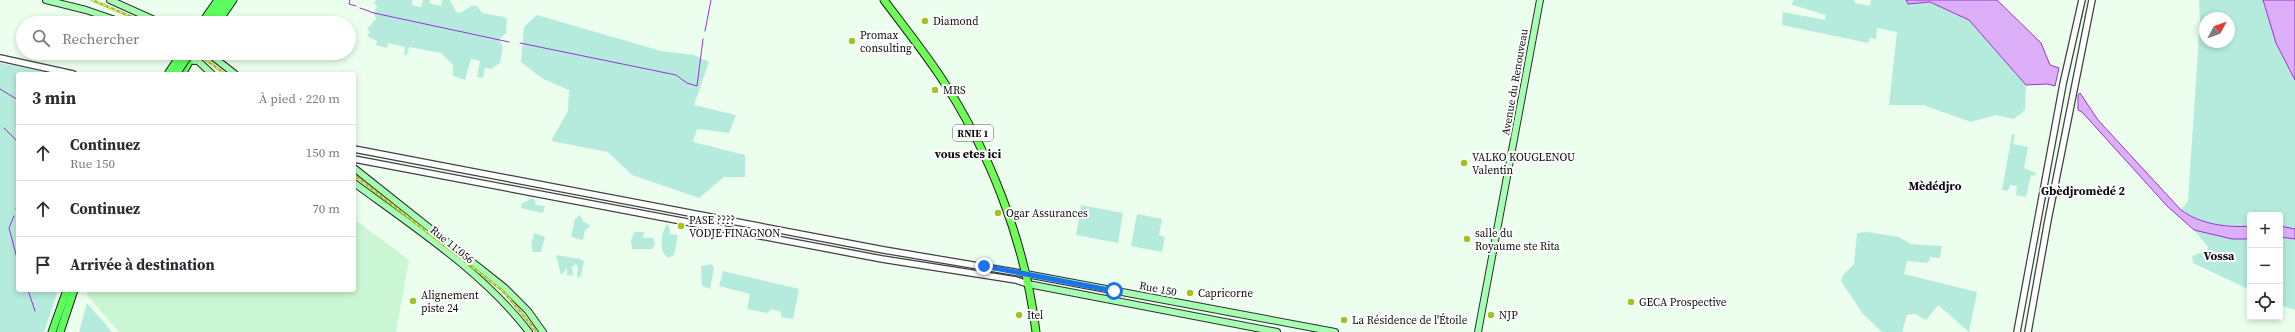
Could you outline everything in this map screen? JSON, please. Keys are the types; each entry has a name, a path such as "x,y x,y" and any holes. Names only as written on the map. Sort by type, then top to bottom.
{"highway":[{"name":"RNIE 1","path":"884,0 938,72 972,132 1002,198 1026,274 1036,332"}],"main road":[{"path":"46,0 104,16"},
{"path":"110,0 145,16"},
{"path":"202,16 212,0"},
{"path":"207,16 218,0"},
{"path":"215,16 226,0"},
{"path":"222,16 233,0"},
{"name":"Avenue du Renouveau","path":"1478,332 1540,0"},
{"path":"166,72 175,60"},
{"path":"169,72 176,60"},
{"path":"177,72 185,60"},
{"path":"217,60 232,72"},
{"path":"184,72 193,61 209,72"},
{"path":"356,170 505,288 528,311 543,332"},
{"name":"Rue 11.056","path":"356,184 420,232 496,293 529,332"},
{"name":"Rue 150","path":"1026,274 1335,332"},
{"name":"Rue 150","path":"1028,284 1277,332"},
{"path":"52,332 66,292"},
{"path":"60,332 73,292"}],"street":[{"path":"2017,332 2063,84 2082,0"},
{"path":"2028,332 2048,220 2092,0"},
{"path":"0,58 64,72"},
{"path":"356,149 884,250 1026,274"},
{"path":"356,159 862,255 1016,280 1028,284"}],"green space":[{"path":"356,220 409,260 396,332 119,332 87,295 88,292 356,292"}],"shaded area":[{"path":"376,0 412,0 412,5 421,7 423,0 430,0 429,3 441,6 442,0 450,0 456,12 460,13 474,5 478,7 482,13 504,17 507,19 506,33 499,40 503,47 500,63 491,69 485,68 483,78 477,77 480,61 471,59 465,80 453,76 453,65 441,53 409,47 407,55 404,55 405,47 388,43 387,48 376,45 377,41 367,36 370,32 367,29 376,19 374,13 377,6 374,3"},
{"path":"1793,0 1854,0 1855,3 1870,6 1871,0 1906,0 1908,4 1930,2 1969,20 2026,85 2025,110 2014,119 1996,115 1971,122 1923,105 1889,105 1897,32 1877,28 1876,39 1870,38 1868,43 1782,25 1783,12 1825,20 1826,15 1792,5"},
{"path":"1906,0 1997,0 2041,43 2050,65 2059,68 2055,86 2047,84 2026,85 1969,20 1930,2 1908,4"},
{"path":"2199,0 2263,0 2276,43 2295,80 2295,229 2283,227 2283,212 2247,212 2247,226 2223,226 2205,222 2188,215 2181,210 2188,201 2199,36 2199,48 2235,48 2235,12 2200,12"},
{"path":"2263,0 2295,0 2295,80 2276,43"},
{"path":"537,15 661,51 694,55 709,62 694,105 736,115 729,133 697,129 693,142 745,155 745,177 724,177 699,198 632,175 608,152 551,141 568,111 569,90 543,79 521,62 524,27"},
{"path":"0,63 43,72 16,72 16,292 57,292 44,332 0,332"},
{"path":"2080,93 2098,120 2181,210 2188,215 2205,222 2223,226 2247,226 2247,239 2232,239 2194,230 2167,206 2082,112 2078,110 2078,95"},
{"path":"2012,134 2015,135 2013,144 2028,147 2024,168 2036,173 2035,176 2031,175 2026,197 2016,195 2017,186 2010,185 2008,191 2002,190"},
{"path":"534,199 536,205 545,206 543,213 521,208 521,204"},
{"path":"1081,205 1123,213 1118,243 1076,235"},
{"path":"1137,214 1162,219 1159,235 1165,237 1162,252 1131,246"},
{"path":"580,215 584,222 591,226 585,230 583,240 571,237 575,219"},
{"path":"667,224 669,226 670,234 678,235 674,255 668,258 663,251 662,246 663,232"},
{"path":"2283,227 2295,229 2295,239 2283,237"},
{"path":"2194,230 2232,239 2247,239 2247,289 2193,263 2192,256 2206,251 2208,247"},
{"path":"634,232 644,232 643,238 653,238 655,244 652,249 632,249 631,241"},
{"path":"1868,232 1899,237 1911,244 1942,246 1940,258 1930,257 1928,263 1907,261 1904,274 1977,292 1969,332 1938,305 1926,320 1915,314 1907,315 1902,332 1882,332 1863,314 1841,281 1843,275 1854,264 1857,233"},
{"path":"534,233 545,237 541,252 533,252 531,245"},
{"path":"2283,237 2295,239 2295,310 2283,306"},
{"path":"556,255 584,261 581,276 577,278 578,267 576,264 572,267 573,276 567,275 567,268 561,275"},
{"path":"711,264 714,267 710,289 702,286 701,266"},
{"path":"723,271 799,289 793,319 781,317 781,312 772,309 767,313 747,309 750,294 719,286"},
{"path":"87,303 112,332 79,332"}],"waterway":[{"path":"350,0 349,4 356,6"},
{"path":"705,31 711,0"},
{"path":"360,8 374,13 509,42"},
{"path":"520,43 676,75 687,83 697,86 703,39"},
{"path":"0,89 16,99"},
{"path":"4,128 16,140"},
{"path":"14,216 9,228 16,254"},
{"path":"29,292 35,311"}],"railway":[{"path":"92,0 130,16"},
{"path":"206,60 222,72"},
{"path":"356,177 503,291 537,332"}],"place":[{"name":"Diamond","path":"925,21"},
{"name":"Promax consulting","path":"852,41"},
{"name":"MRS","path":"935,90"},
{"name":"VALKO KOUGLENOU Valentin","path":"1464,163"},
{"name":"Ogar Assurances","path":"998,213"},
{"name":"PASE ???? VODJE FINAGNON","path":"681,226"},
{"name":"salle du Royaume ste Rita","path":"1467,239"},
{"name":"Capricorne","path":"1190,293"},
{"name":"Alignement piste 24","path":"413,301"},
{"name":"GECA Prospective","path":"1631,302"},
{"name":"Itel","path":"1019,315"},
{"name":"NJP","path":"1491,315"},
{"name":"La Résidence de l'Étoile","path":"1344,320"}],"district":[{"name":"vous etes ici","path":"968,154"},
{"name":"Mèdédjro","path":"1935,186"},
{"name":"Gbèdjromèdé 2","path":"2083,191"},
{"name":"Vossa","path":"2219,256"}],"route":[{"path":"984,266 1114,291"}]}
